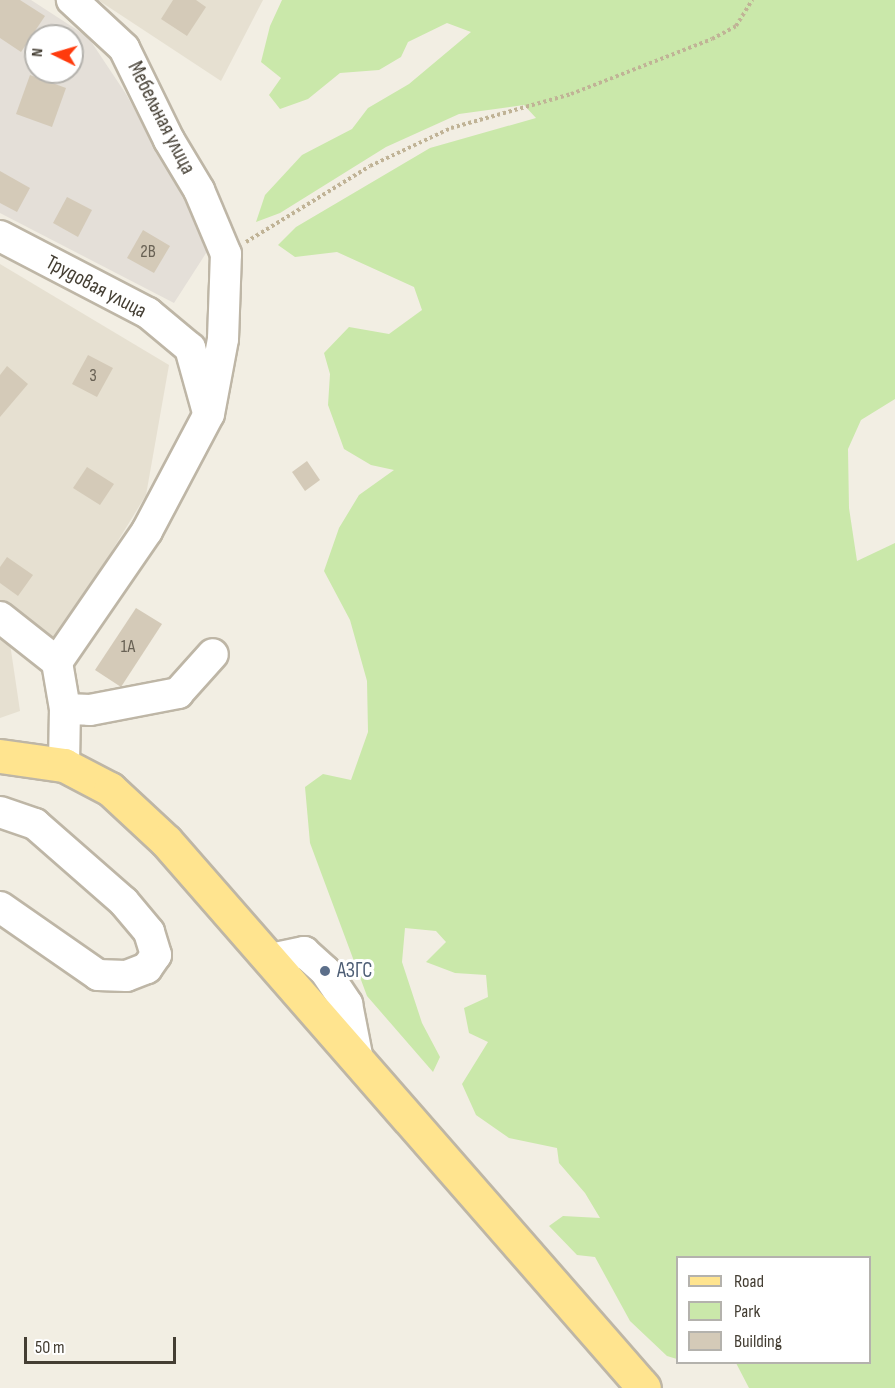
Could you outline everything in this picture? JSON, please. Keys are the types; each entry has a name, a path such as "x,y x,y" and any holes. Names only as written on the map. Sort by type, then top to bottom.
{"main road":[{"path":"0,756 64,765 110,789 166,841 357,1055 644,1388"}],"street":[{"name":"Мебельная улица","path":"72,0 124,48 169,140 199,190 226,254"},
{"name":"Трудовая улица","path":"0,236 148,313 190,348 209,414"},
{"path":"57,662 147,531 209,414 223,339 226,254"},
{"path":"0,617 57,662 65,709 64,765"},
{"path":"65,709 90,711 178,693 213,654"},
{"path":"0,812 35,824 124,902 149,932 156,955 147,968 126,976 72,974 37,959 0,928"},
{"path":"0,907 98,975"}],"path":[{"path":"226,254 370,166 451,128 571,94 712,39 736,26 752,0"}],"shaded area":[{"path":"0,0 31,0 68,24 24,24 24,84 84,84 84,34 126,94 210,247 174,303 0,213"},
{"path":"98,0 263,0 221,81"},
{"path":"0,264 169,365 146,495 55,644 0,601"},
{"path":"0,630 9,637 20,711 0,718"}],"green space":[{"path":"282,0 895,0 895,399 861,420 848,449 849,508 857,561 895,543 895,1388 749,1388 737,1364 871,1364 871,1256 676,1256 676,1359 667,1356 630,1321 595,1257 577,1255 549,1226 563,1216 600,1218 585,1193 559,1163 557,1148 509,1138 476,1115 462,1084 488,1042 469,1033 464,1008 488,997 486,975 455,973 426,962 446,942 436,931 405,928 402,962 422,1023 440,1057 433,1072 367,996 310,843 305,787 323,774 351,780 368,732 367,681 350,620 324,571 339,528 359,495 394,470 371,465 344,449 328,405 330,374 324,353 349,327 389,334 422,310 414,287 337,252 295,257 278,245 296,227 430,148 536,118 524,105 459,114 386,147 280,213 256,222 265,195 302,155 352,129 368,108 409,84 471,32 447,23 408,42 401,57 379,70 340,73 308,99 280,109 269,95 281,78 261,62 270,26"}],"building":[{"path":"0,0 20,0 45,16 40,24 24,24 24,48 21,52 0,38"},
{"path":"173,0 196,0 206,7 187,36 161,19"},
{"path":"27,84 55,84 66,88 52,127 16,114"},
{"path":"0,171 30,188 17,212 0,203"},
{"path":"67,197 92,210 78,237 53,223"},
{"path":"143,230 170,246 154,273 127,258"},
{"path":"88,355 113,368 97,397 72,384"},
{"path":"7,366 28,384 0,417 0,375"},
{"path":"307,461 320,480 305,491 292,472"},
{"path":"87,467 114,484 100,505 73,488"},
{"path":"7,557 33,575 18,596 0,583 0,567"},
{"path":"136,608 162,624 121,687 95,670"}],"place":[{"name":"АЗГС","path":"325,971"}]}
